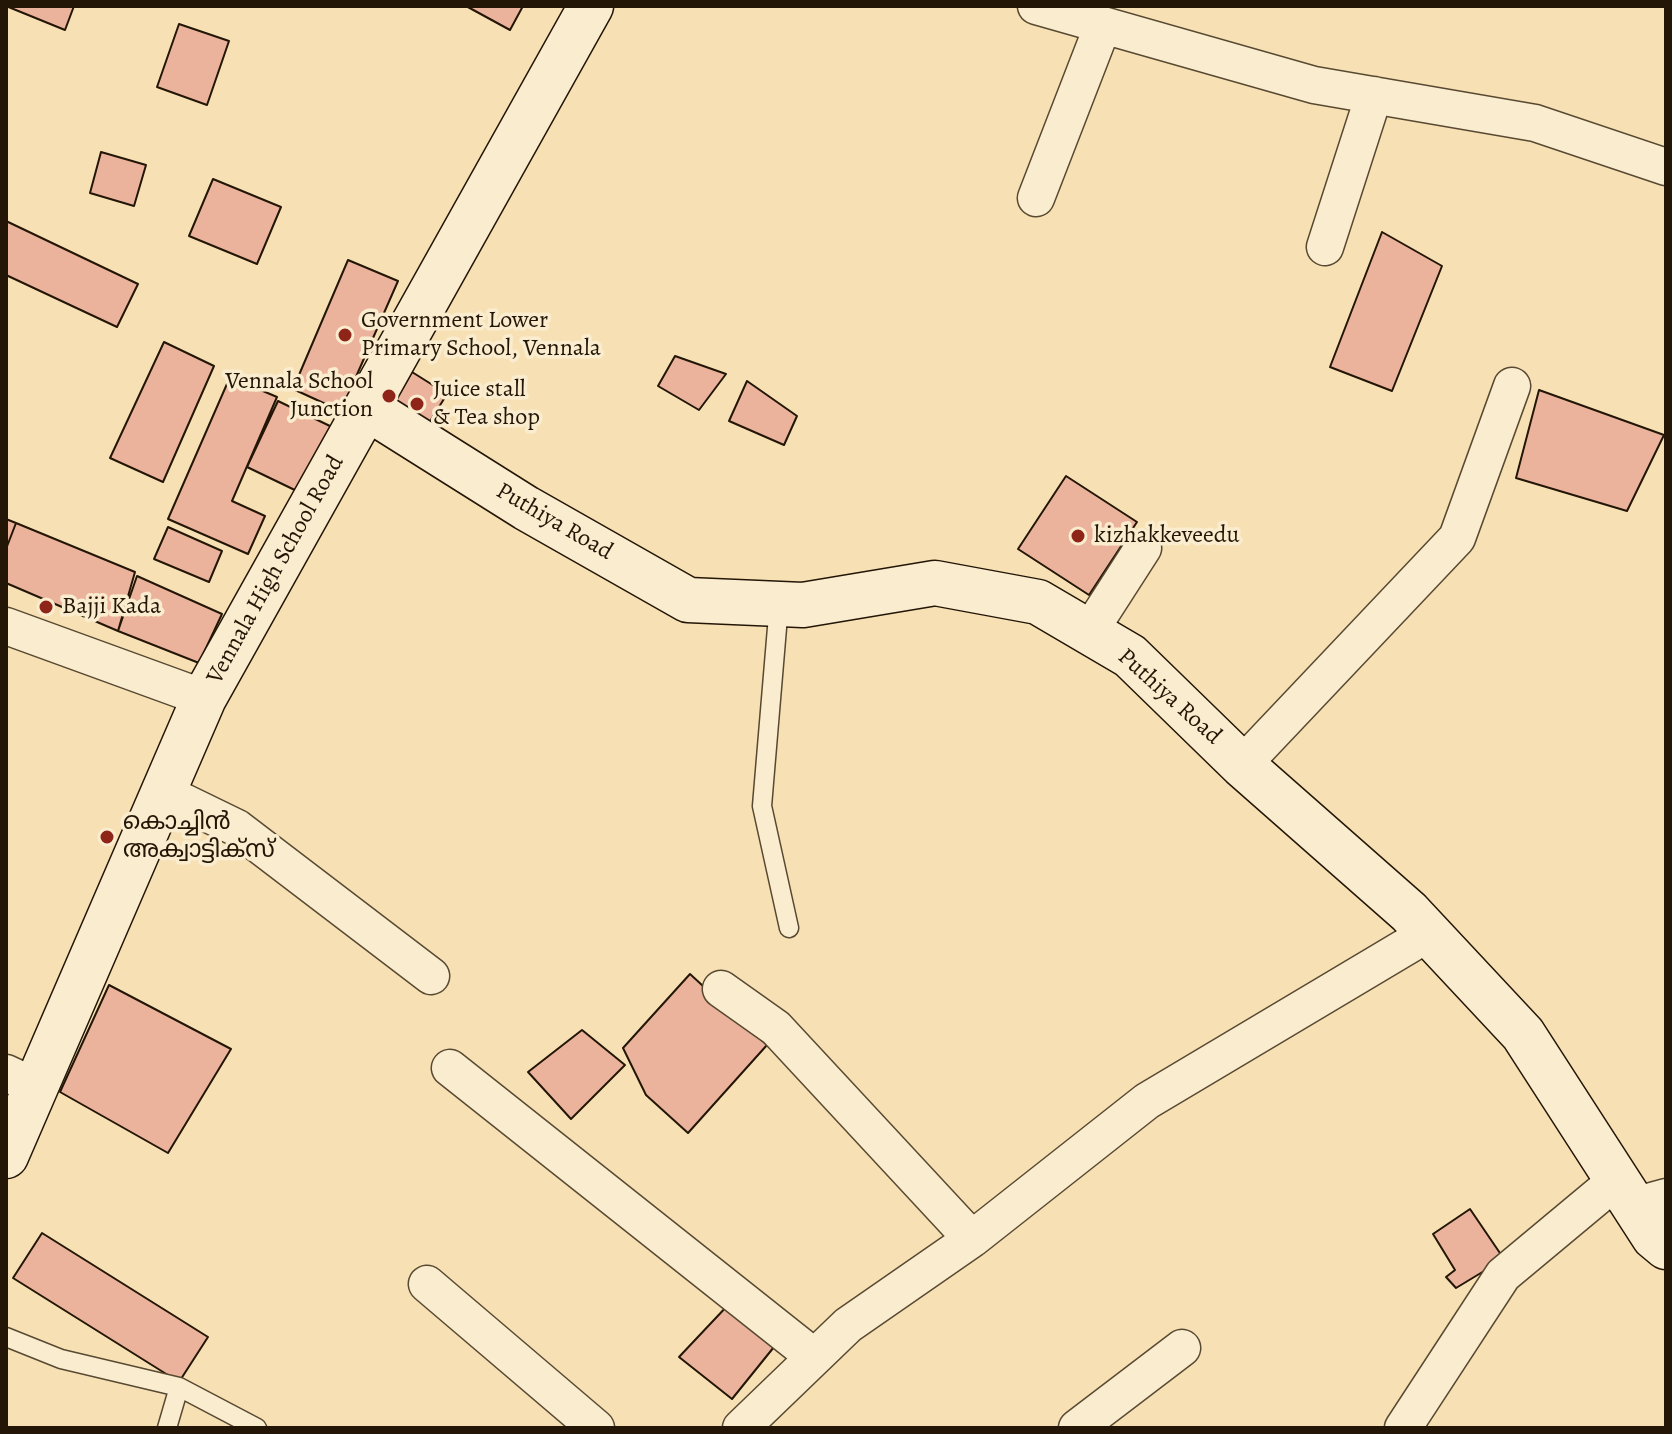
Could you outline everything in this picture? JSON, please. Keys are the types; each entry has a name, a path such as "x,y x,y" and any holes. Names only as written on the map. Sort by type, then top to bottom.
{"street":[{"name":"Vennala High School Road","path":"6,1156 21,1080 163,792 204,698 591,6"},
{"path":"1036,6 1103,25 1145,21 1314,85 1535,123 1666,167"},
{"path":"1036,198 1103,25"},
{"path":"1325,247 1374,95"},
{"path":"1242,765 1457,538 1512,386"},
{"name":"Puthiya Road","path":"367,408 526,508 688,600 803,605 935,583 1038,602 1130,656 1242,765 1429,933 1523,1034 1639,1194 1654,1237 1666,1247"},
{"path":"1089,632 1143,548"},
{"path":"6,626 204,698"},
{"path":"163,792 237,828 431,976"},
{"path":"741,1428 848,1325 972,1239 1147,1101 1429,933"},
{"path":"721,989 776,1028 972,1239"},
{"path":"450,1068 813,1356"},
{"path":"1403,1428 1503,1275 1639,1194"},
{"path":"427,1284 596,1428"},
{"path":"1077,1428 1182,1348"}],"lane":[{"path":"779,604 762,806 789,928"},
{"path":"6,1337 61,1359 179,1387 257,1428"},
{"path":"167,1428 179,1387"}],"building":[{"path":"6,6 74,6 65,30"},
{"path":"466,6 523,6 510,30"},
{"path":"179,24 229,41 207,105 157,87"},
{"path":"101,152 146,165 134,206 90,193"},
{"path":"213,179 281,207 257,264 189,236"},
{"path":"6,221 138,284 117,327 6,275"},
{"path":"1382,232 1442,266 1392,391 1330,367"},
{"name":"Government Lower Primary School, Vennala","path":"348,260 398,281 341,411 293,389"},
{"path":"164,342 214,366 163,482 110,458"},
{"path":"675,356 726,374 699,410 658,386"},
{"name":"Juice stall & Tea shop","path":"412,372 447,394 421,436 388,413"},
{"path":"230,377 277,397 232,501 265,516 248,554 168,519"},
{"path":"747,381 797,416 784,445 729,421"},
{"path":"1539,390 1664,435 1627,511 1516,478"},
{"path":"278,401 332,427 301,493 247,467"},
{"name":"kizhakkeveedu","path":"1066,476 1137,522 1089,595 1018,549"},
{"path":"6,519 16,523 6,549"},
{"path":"16,523 135,572 118,631 6,583 6,549"},
{"path":"168,527 222,551 209,582 154,559"},
{"path":"137,576 222,614 199,663 118,631"},
{"path":"690,974 767,1045 688,1133 646,1095 623,1048"},
{"path":"109,985 231,1049 168,1153 60,1092"},
{"path":"582,1030 625,1065 571,1119 528,1072"},
{"path":"1470,1209 1504,1259 1456,1288 1446,1277 1455,1270 1433,1234"},
{"path":"42,1233 208,1337 179,1382 13,1278"},
{"path":"729,1304 778,1342 732,1399 679,1357"}],"place":[{"name":"Government Lower Primary School, Vennala","path":"345,335"},
{"name":"Vennala School Junction","path":"389,396"},
{"name":"Juice stall & Tea shop","path":"417,404"},
{"name":"kizhakkeveedu","path":"1078,536"},
{"name":"Bajji Kada","path":"46,607"},
{"name":"കൊച്ചിൻ അക്വാട്ടിക്സ്","path":"107,837"}]}
